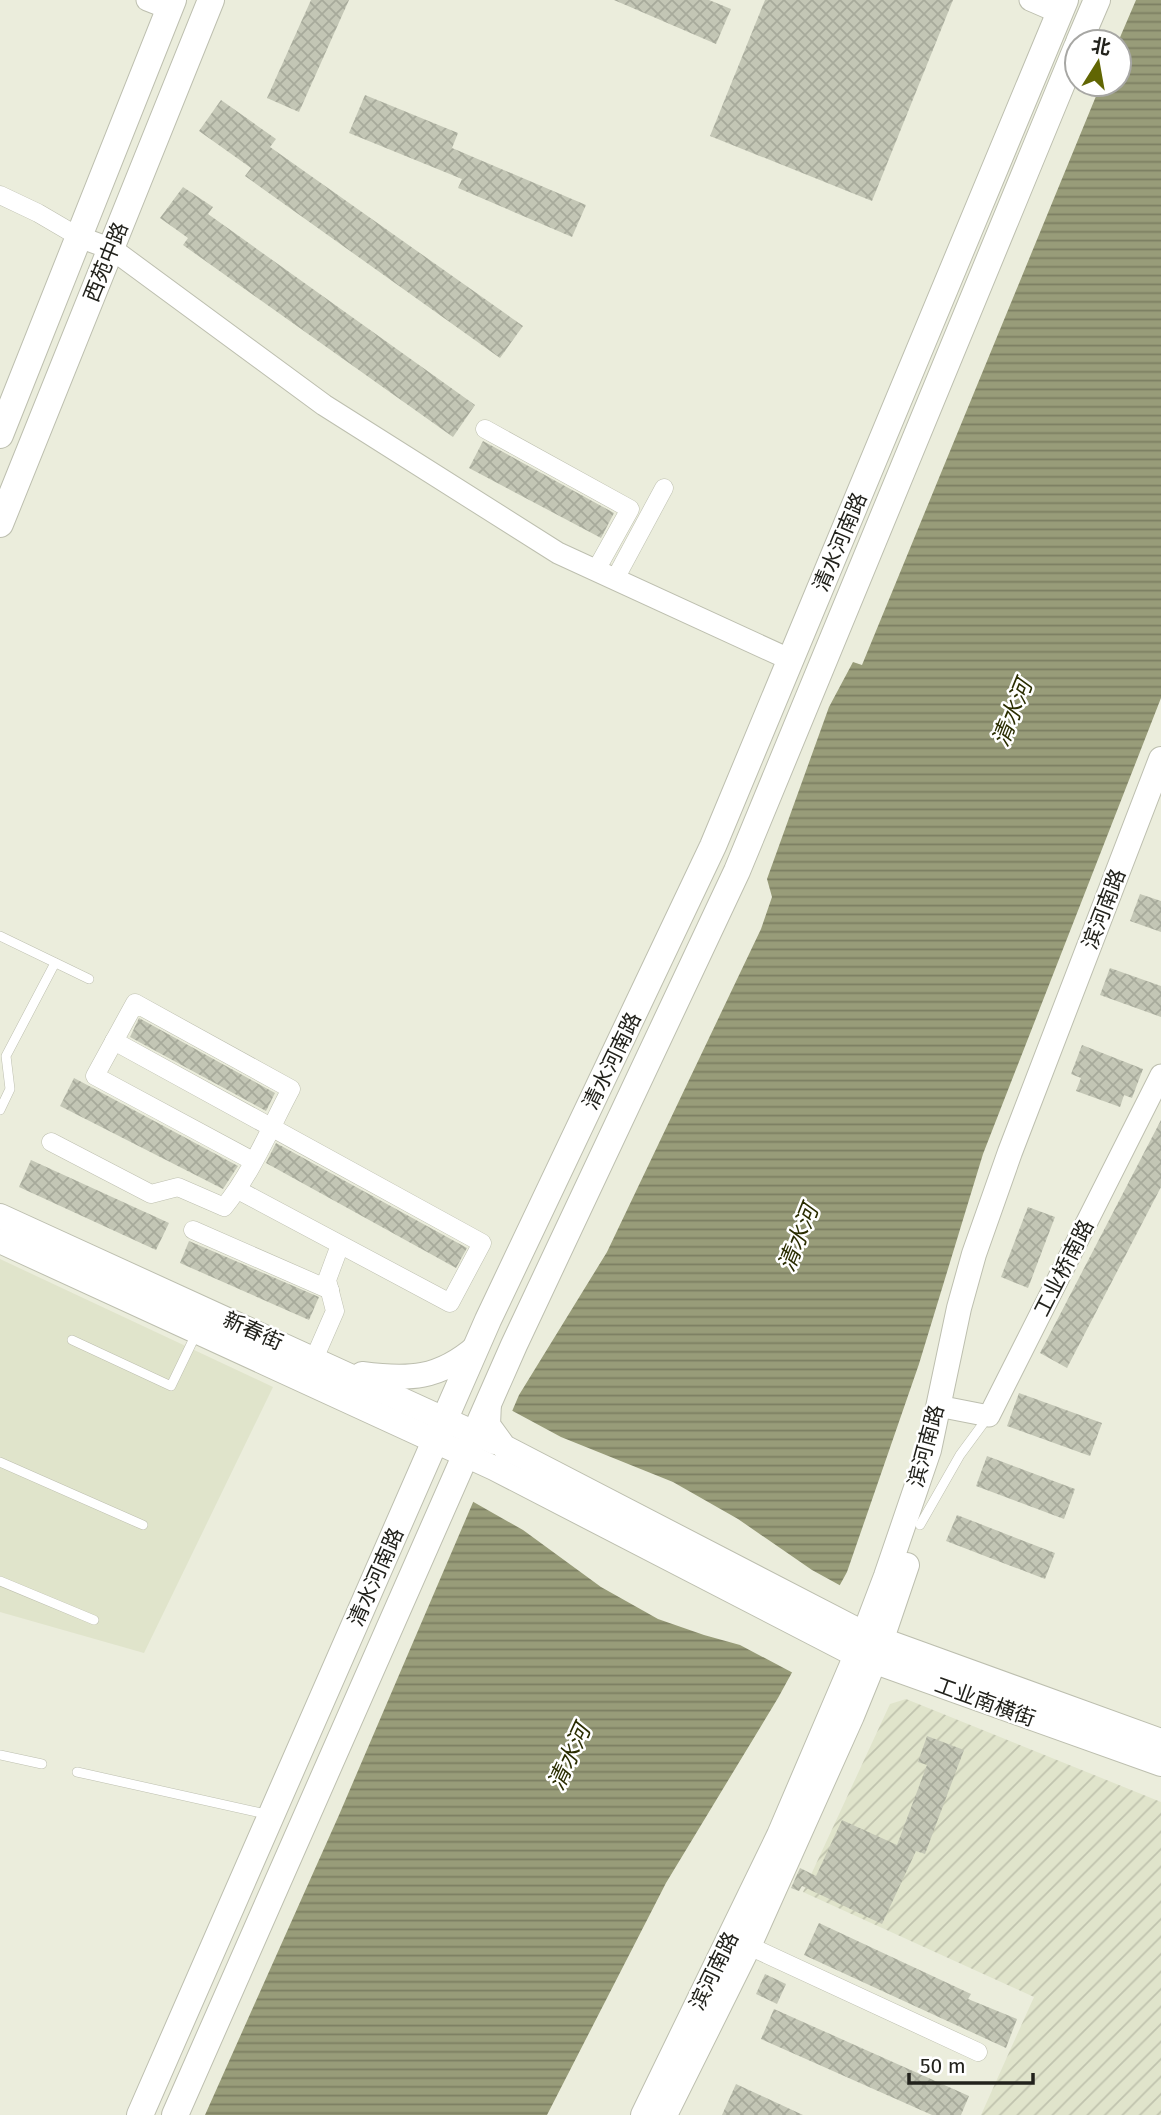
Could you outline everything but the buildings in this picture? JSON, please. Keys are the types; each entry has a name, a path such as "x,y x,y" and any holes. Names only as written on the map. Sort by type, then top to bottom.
{"main road":[{"name":"西苑中路","path":"0,524 211,0"},
{"path":"1085,28 1097,0"},
{"name":"西苑中路","path":"0,435 79,237 164,3"},
{"name":"清水河南路","path":"141,2115 476,1347 713,846 1063,7"},
{"name":"清水河南路","path":"176,2115 470,1444 737,871 1063,81"},
{"name":"滨河南路","path":"665,2115 920,1525 943,1447 944,1408 960,1308 988,1216 1161,759"},
{"name":"滨河南路","path":"868,1648 886,1576 944,1408 998,1217 1161,788"},
{"name":"新春街","path":"0,1216 343,1372 440,1430 818,1622"},
{"name":"新春街","path":"0,1241 394,1423 440,1430"},
{"path":"343,1372 391,1378 412,1377 433,1373 459,1362 476,1347"},
{"path":"453,1485 463,1474 482,1468 499,1458 488,1425 489,1402"},
{"path":"394,1423 409,1441 414,1455 416,1470 413,1490"},
{"name":"工业南横街","path":"818,1622 868,1648 1161,1764"},
{"name":"工业南横街","path":"868,1648 1161,1741"},
{"name":"滨河南路","path":"643,2115 739,1942"}],"street":[{"path":"1030,0 1063,7"},
{"path":"0,195 79,237 111,250 324,405 558,553 791,660"},
{"path":"485,429 629,509 606,575"},
{"path":"606,575 664,488"},
{"path":"51,1142 151,1194 178,1187 224,1207 238,1190 291,1089 135,1003 95,1076 253,1161"},
{"path":"114,1041 271,1125 482,1244 450,1303 238,1190"},
{"name":"工业桥南路","path":"989,1416 1161,1075"},
{"path":"193,1230 330,1290"},
{"path":"314,1359 335,1311 327,1279 340,1245"},
{"path":"944,1408 989,1416"},
{"path":"739,1942 978,2052"}],"lane":[{"path":"0,936 89,979"},
{"path":"0,1111 10,1089 6,1056 55,963"},
{"path":"72,1340 171,1386 197,1332"},
{"path":"920,1525 960,1455 989,1416"},
{"path":"0,1462 143,1525"},
{"path":"0,1581 94,1620"},
{"path":"0,1755 42,1764"},
{"path":"77,1772 271,1815"}],"shaded area":[{"path":"0,1259 273,1387 144,1653 0,1612"},
{"path":"906,1699 1161,1802 1161,2115 981,2115 1034,1997 803,1892 890,1704"}],"water":[{"name":"清水河","path":"1136,0 1161,0 1161,698 983,1154 919,1364 847,1572 778,1698 666,1883 547,2115 205,2115 339,1815 519,1395 607,1252 761,929 772,897 767,879 829,707 853,662 862,665 1095,98 1133,98 1133,28 1124,28"}],"pier":[{"path":"509,1409 561,1437 673,1482 738,1519 812,1570 843,1587 795,1674 740,1645 658,1619 601,1587 523,1530 470,1500"}]}
